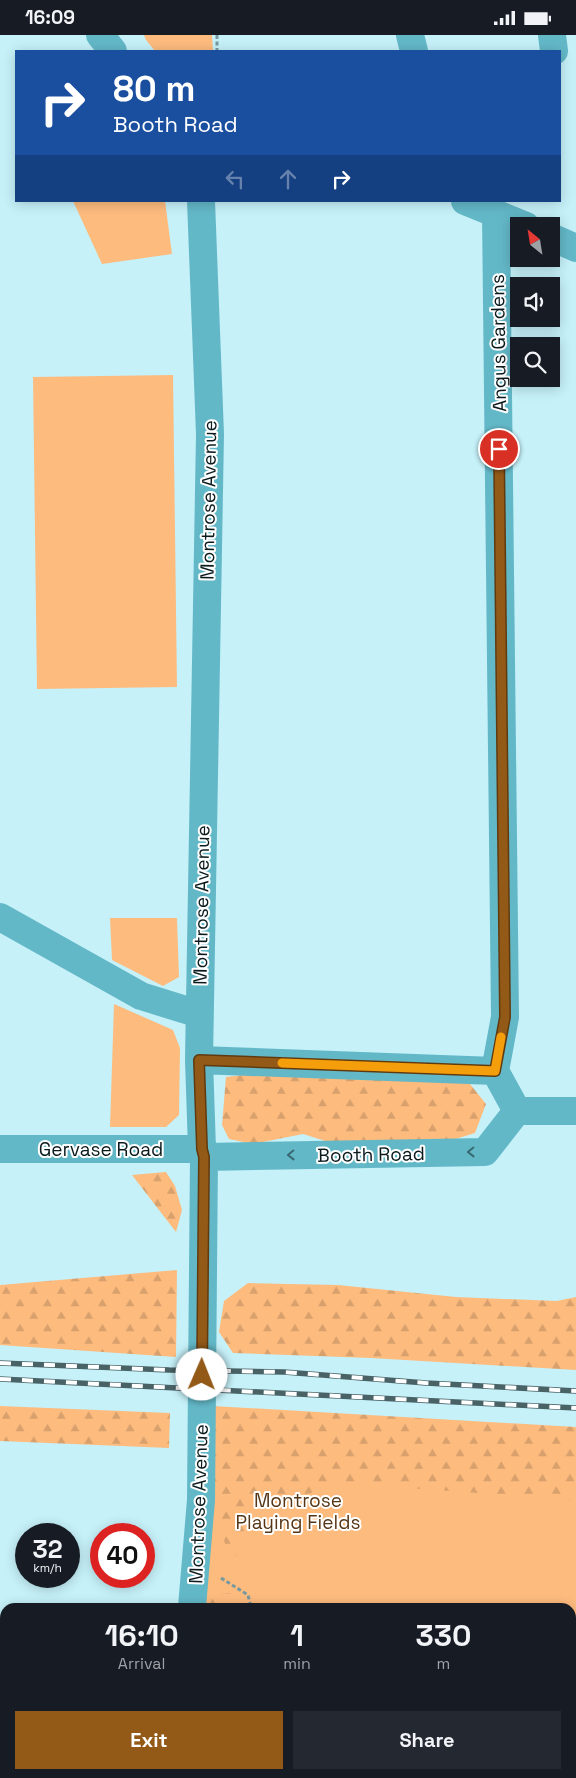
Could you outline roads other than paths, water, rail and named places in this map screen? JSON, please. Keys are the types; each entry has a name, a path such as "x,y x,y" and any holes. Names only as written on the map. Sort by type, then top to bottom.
{"street":[{"path":"100,35 112,50"},
{"path":"410,35 414,50"},
{"path":"552,35 554,50"},
{"name":"Montrose Avenue","path":"193,1603 197,1570 201,1500 203,1153 199,1060 210,434 200,202"},
{"path":"485,207 510,219"},
{"name":"Angus Gardens","path":"485,207 505,1017 495,1071"},
{"path":"560,241 576,248"},
{"path":"0,917 142,996 200,1014"},
{"path":"199,1060 495,1071 517,1111 576,1111"},
{"name":"Booth Road","path":"203,1153 485,1152 517,1111"},
{"name":"Gervase Road","path":"0,1149 203,1153"}],"railway":[{"path":"0,1363 169,1370 284,1372 426,1383 576,1391"},
{"path":"0,1379 576,1408"}],"park label":[{"name":"Montrose Playing Fields","path":"298,1511"}]}
